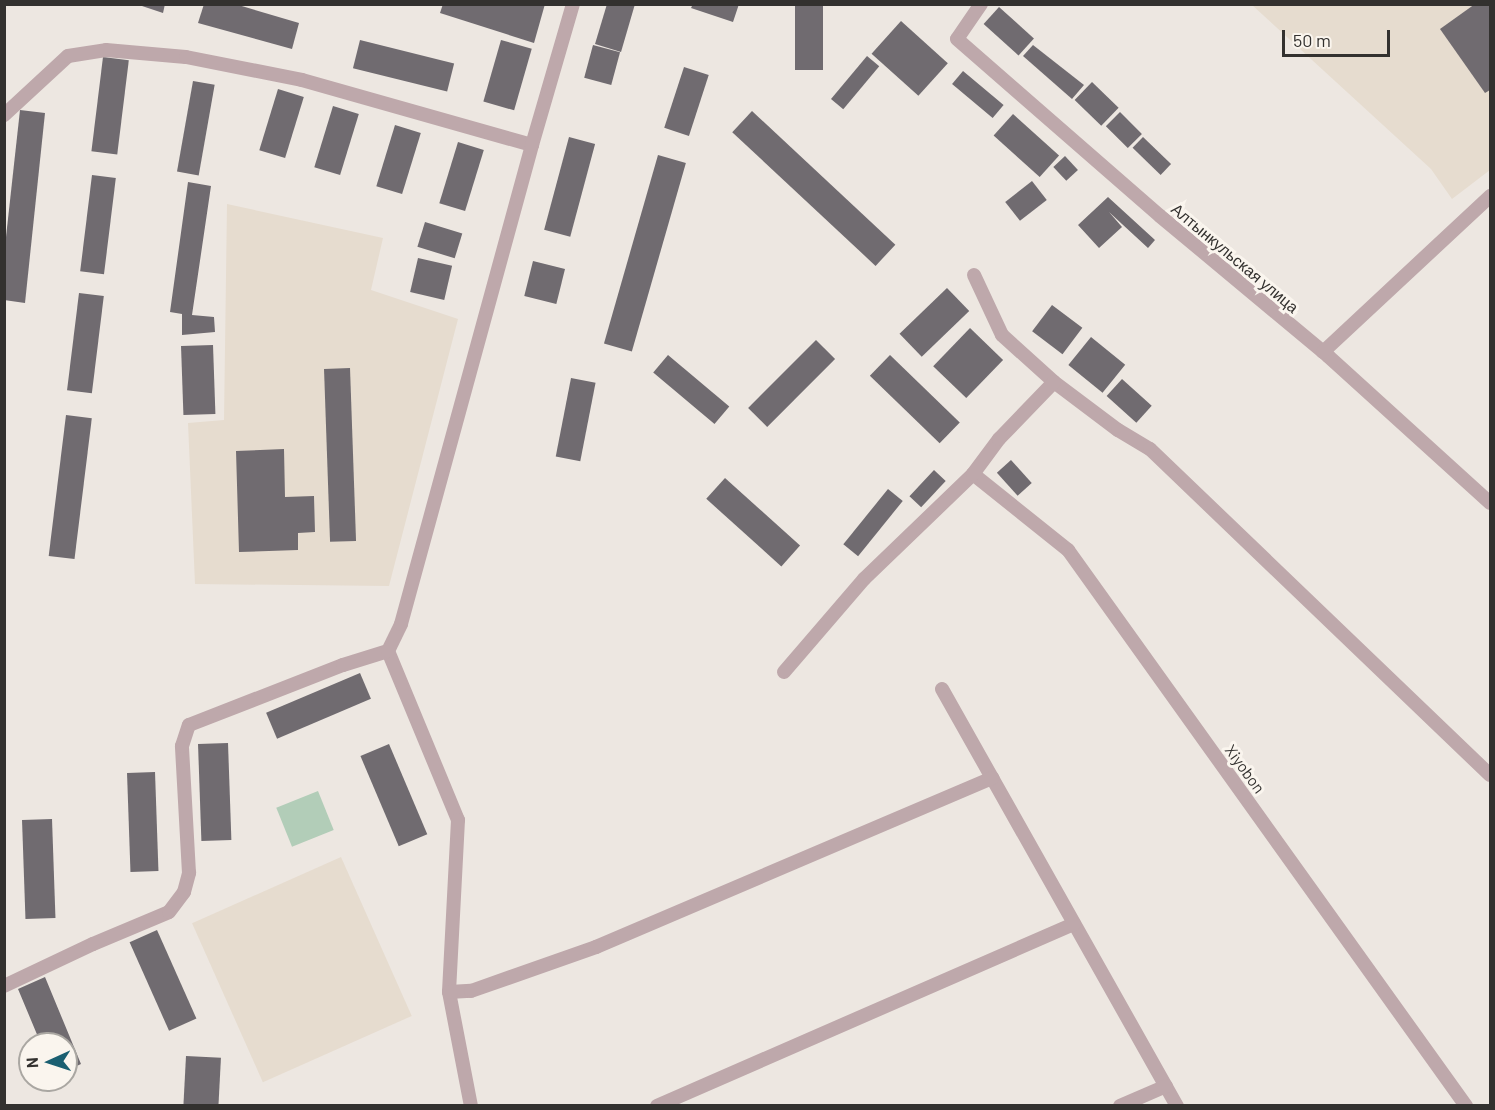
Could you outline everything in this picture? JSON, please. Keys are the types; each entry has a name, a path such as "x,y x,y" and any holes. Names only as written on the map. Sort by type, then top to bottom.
{"street":[{"path":"4,986 93,944 169,912 184,892 189,873 182,746 189,725 343,665 388,651 402,624 532,145 573,4"},
{"name":"Алтынкульская улица","path":"981,4 957,39 1160,216 1323,352 1491,503"},
{"path":"4,115 68,56 106,50 186,57 302,80 532,145"},
{"path":"1323,352 1467,215 1491,196"},
{"path":"974,274 1002,335 1054,382 1118,430 1150,449 1491,775"},
{"path":"784,672 864,579 973,474 999,439 1054,382"},
{"name":"Xiyobon","path":"973,474 1068,550 1466,1106"},
{"path":"388,651 458,820 449,993 471,1106"},
{"path":"942,689 1177,1106"},
{"path":"449,993 471,991 596,947 992,778"},
{"path":"657,1106 1074,924"},
{"path":"1120,1106 1166,1086"}],"shaded area":[{"path":"1252,5 1490,5 1490,170 1452,199 1431,169"},
{"path":"227,204 383,238 371,290 458,319 389,586 195,584 188,423 224,420"},
{"path":"341,857 412,1016 263,1082 192,923"}],"green space":[{"path":"318,791 334,830 292,847 276,808"}],"building":[{"path":"136,4 165,4 163,13"},
{"path":"204,4 235,4 299,23 292,49 198,23"},
{"path":"443,4 545,4 534,43 440,13"},
{"path":"607,4 635,4 621,52 595,44"},
{"path":"693,4 739,4 733,22 691,8"},
{"path":"795,4 823,4 823,70 795,70"},
{"path":"1475,4 1490,4 1490,90 1485,93 1440,29"},
{"path":"999,7 1034,38 1019,56 984,24"},
{"path":"901,21 948,63 918,96 872,54"},
{"path":"360,40 454,63 447,92 353,68"},
{"path":"501,40 532,49 514,110 483,102"},
{"path":"593,45 620,52 611,85 584,78"},
{"path":"1033,45 1084,85 1072,99 1023,56"},
{"path":"867,56 879,66 843,109 831,99"},
{"path":"103,57 129,60 117,154 91,151"},
{"path":"684,67 709,75 689,136 664,128"},
{"path":"963,71 1004,105 993,118 952,84"},
{"path":"193,81 215,85 199,175 177,172"},
{"path":"1092,82 1119,108 1101,126 1075,100"},
{"path":"278,89 304,97 285,158 259,150"},
{"path":"333,106 359,114 340,175 314,167"},
{"path":"20,110 45,113 25,303 4,300 4,255"},
{"path":"752,111 895,245 876,266 732,132"},
{"path":"1120,112 1142,134 1128,148 1106,126"},
{"path":"1013,114 1059,155 1040,177 994,136"},
{"path":"395,125 421,133 402,194 376,186"},
{"path":"569,137 595,144 570,237 544,230"},
{"path":"1143,137 1171,164 1161,175 1133,148"},
{"path":"458,142 484,150 465,211 439,203"},
{"path":"658,155 686,163 632,351 604,343"},
{"path":"1065,156 1078,170 1066,181 1053,167"},
{"path":"92,175 116,178 104,274 80,271"},
{"path":"1032,181 1047,200 1020,221 1005,202"},
{"path":"188,182 211,186 192,315 214,317 215,332 182,335 182,314 170,312"},
{"path":"1108,197 1155,240 1148,248 1109,212 1122,227 1099,248 1078,225"},
{"path":"425,222 462,233 455,258 417,247"},
{"path":"418,258 452,266 444,300 410,292"},
{"path":"533,261 565,269 556,304 524,296"},
{"path":"947,288 969,311 922,357 900,334"},
{"path":"79,293 104,296 92,393 67,390"},
{"path":"1052,305 1082,328 1062,354 1032,331"},
{"path":"970,328 1003,360 966,398 933,366"},
{"path":"1091,337 1125,365 1103,393 1068,365"},
{"path":"816,340 835,359 767,427 748,408"},
{"path":"213,345 215,414 183,415 181,346"},
{"path":"668,355 729,406 714,424 653,373"},
{"path":"890,355 960,422 940,443 870,376"},
{"path":"350,368 356,541 330,542 324,369"},
{"path":"571,378 596,383 580,461 556,457"},
{"path":"1122,379 1152,406 1136,423 1107,396"},
{"path":"66,415 92,418 75,559 49,556"},
{"path":"284,449 285,497 314,496 315,532 298,533 298,550 239,552 236,451"},
{"path":"1011,460 1032,483 1018,496 997,473"},
{"path":"934,470 946,481 921,507 909,496"},
{"path":"725,478 800,546 781,566 706,499"},
{"path":"888,489 903,501 858,556 843,544"},
{"path":"360,673 371,699 277,739 266,713"},
{"path":"228,743 231,840 201,841 198,744"},
{"path":"389,744 427,834 399,846 360,756"},
{"path":"155,772 158,871 130,872 127,773"},
{"path":"52,819 55,918 25,919 22,820"},
{"path":"157,930 196,1019 169,1031 130,942"},
{"path":"45,977 68,1032 36,1032 18,989"},
{"path":"186,1056 221,1058 218,1106 183,1106"}]}
